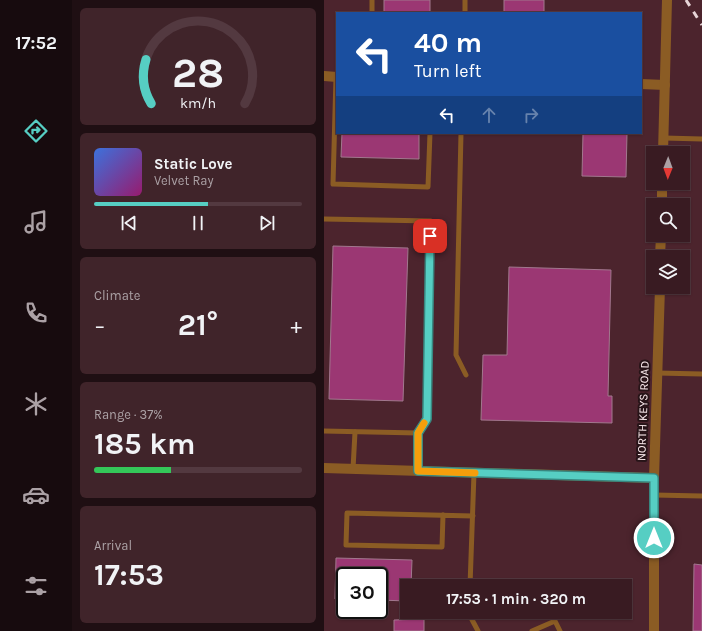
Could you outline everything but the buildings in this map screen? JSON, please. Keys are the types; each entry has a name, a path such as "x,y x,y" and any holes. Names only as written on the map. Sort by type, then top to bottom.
{"street":[{"path":"663,146 667,0"},
{"path":"324,76 336,77"},
{"path":"642,84 665,85"},
{"name":"NORTH KEYS ROAD","path":"654,631 654,478 660,294"},
{"path":"324,468 654,478"}],"lane":[{"path":"372,0 372,12"},
{"path":"465,0 465,12"},
{"path":"336,104 333,184 428,187 430,134"},
{"path":"461,134 456,355 466,375"},
{"path":"664,138 702,139"},
{"path":"324,219 431,221 427,419 418,433 418,471"},
{"path":"657,373 702,374"},
{"path":"324,431 418,433"},
{"path":"353,469 355,432"},
{"path":"470,579 474,473"},
{"path":"654,495 702,496"},
{"path":"443,515 442,547 346,545 347,513 443,515 473,516"},
{"path":"472,619 478,631"},
{"path":"532,631 555,620 560,631"}],"railway":[{"path":"686,0 702,25"}],"slow traffic":[{"path":"424,423 418,433 418,471 475,473"}],"route":[{"path":"430,236 427,419 418,433 418,471 654,478 654,538"}]}
